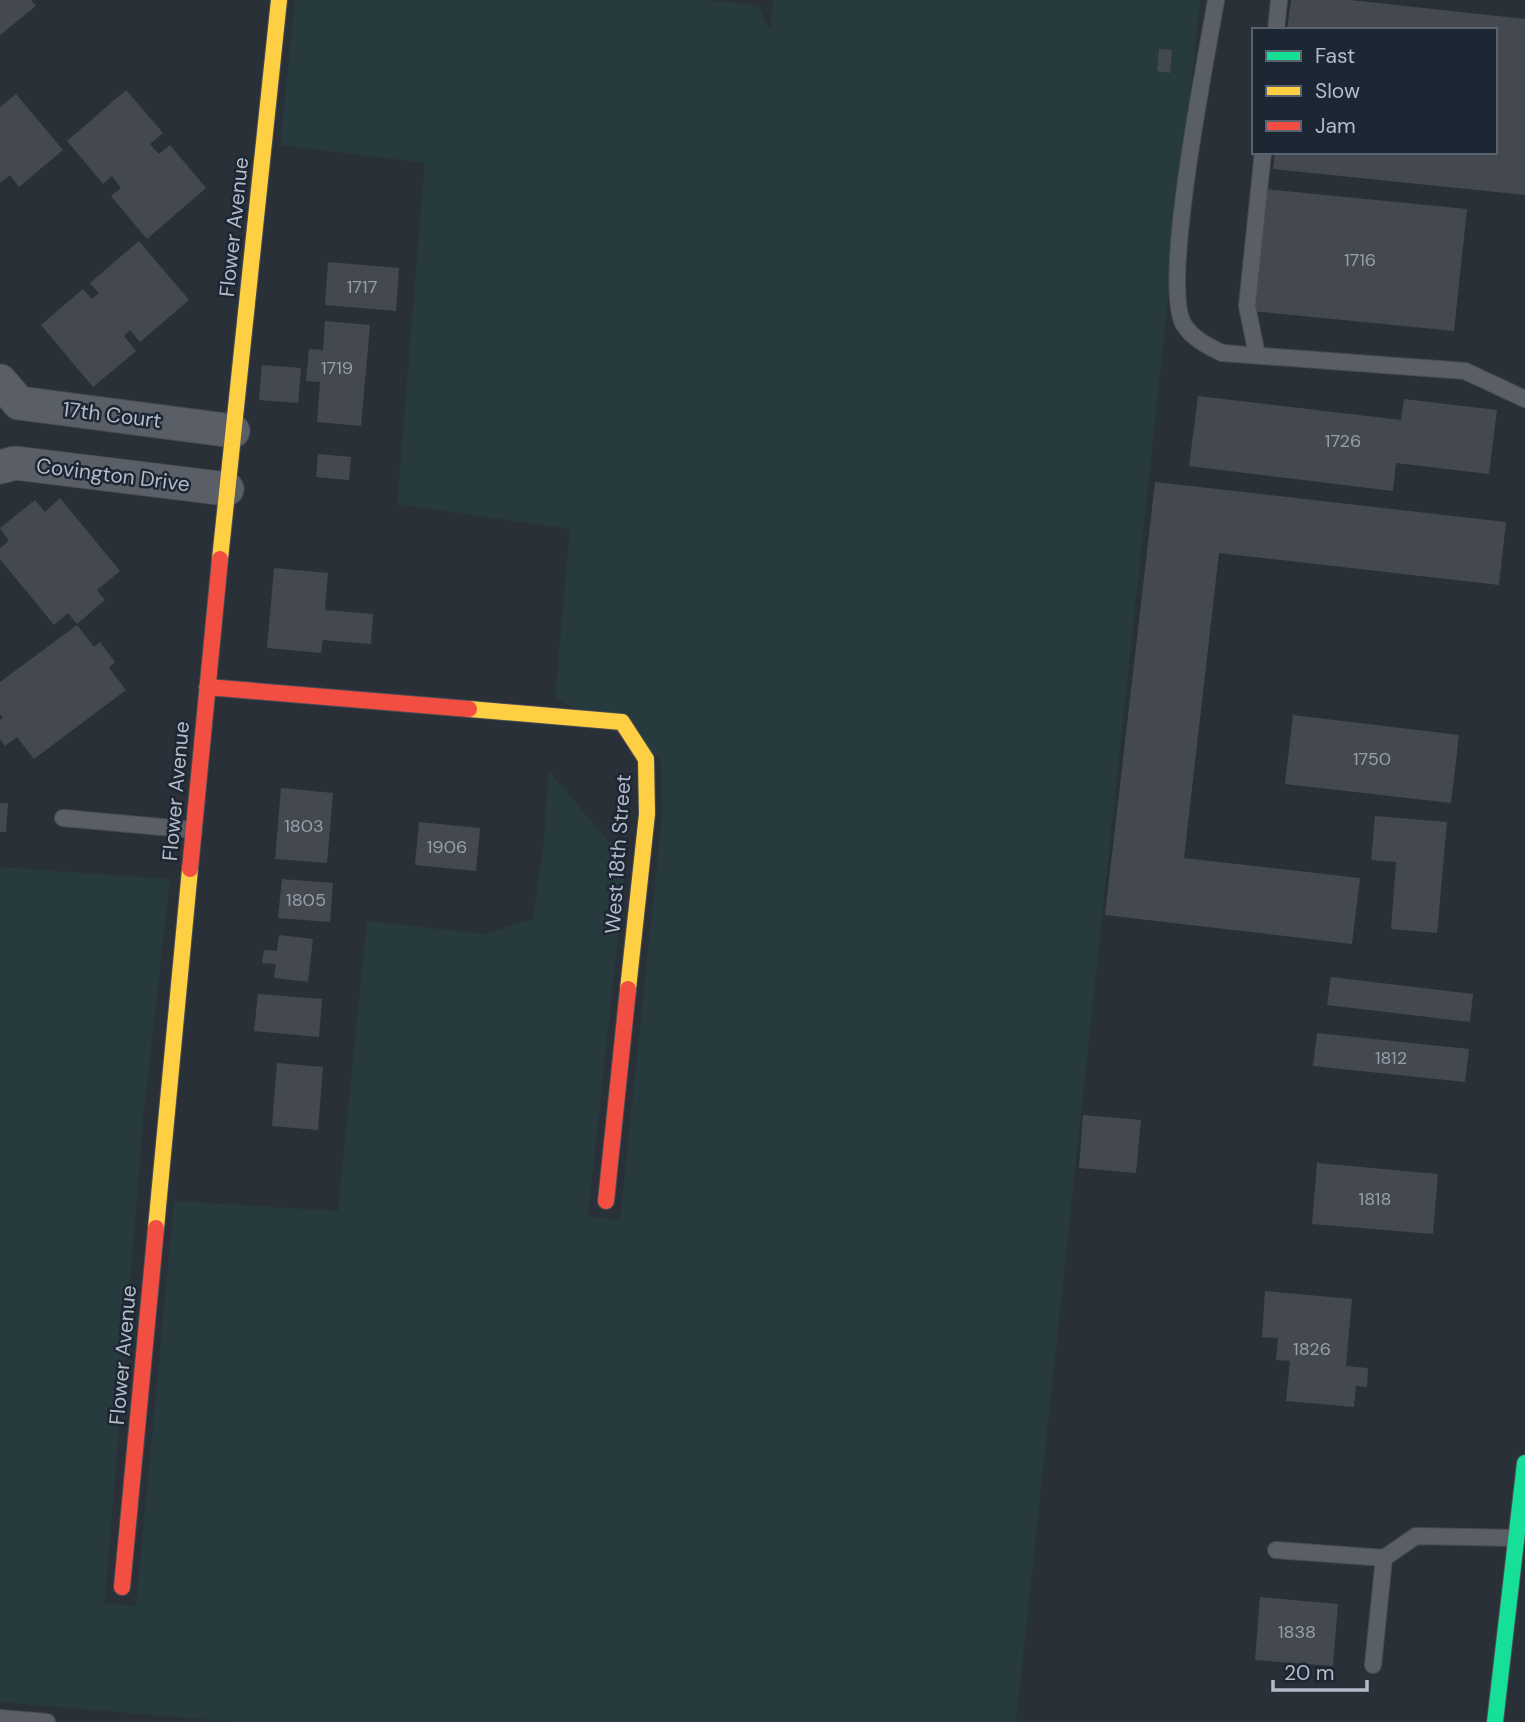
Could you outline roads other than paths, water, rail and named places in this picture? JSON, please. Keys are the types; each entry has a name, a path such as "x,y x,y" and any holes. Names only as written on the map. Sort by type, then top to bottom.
{"street":[{"name":"Flower Avenue","path":"122,1587 207,687 279,0"},
{"name":"17th Court","path":"0,381 19,403 233,431"},
{"name":"Covington Drive","path":"0,467 15,463 227,489"},
{"name":"West 18th Street","path":"207,687 622,722 646,759 647,814 606,1201"},
{"path":"1495,1722 1525,1463"}],"lane":[{"path":"1216,0 1182,214 1175,281 1182,324 1202,344 1222,353 1465,371 1525,399"},
{"path":"1276,28 1279,0"},
{"path":"1257,355 1247,306 1263,154"},
{"path":"63,818 194,830"},
{"path":"1276,1550 1384,1558 1416,1536 1517,1538"},
{"path":"1373,1665 1384,1558"},
{"path":"0,1718 47,1722"}]}
